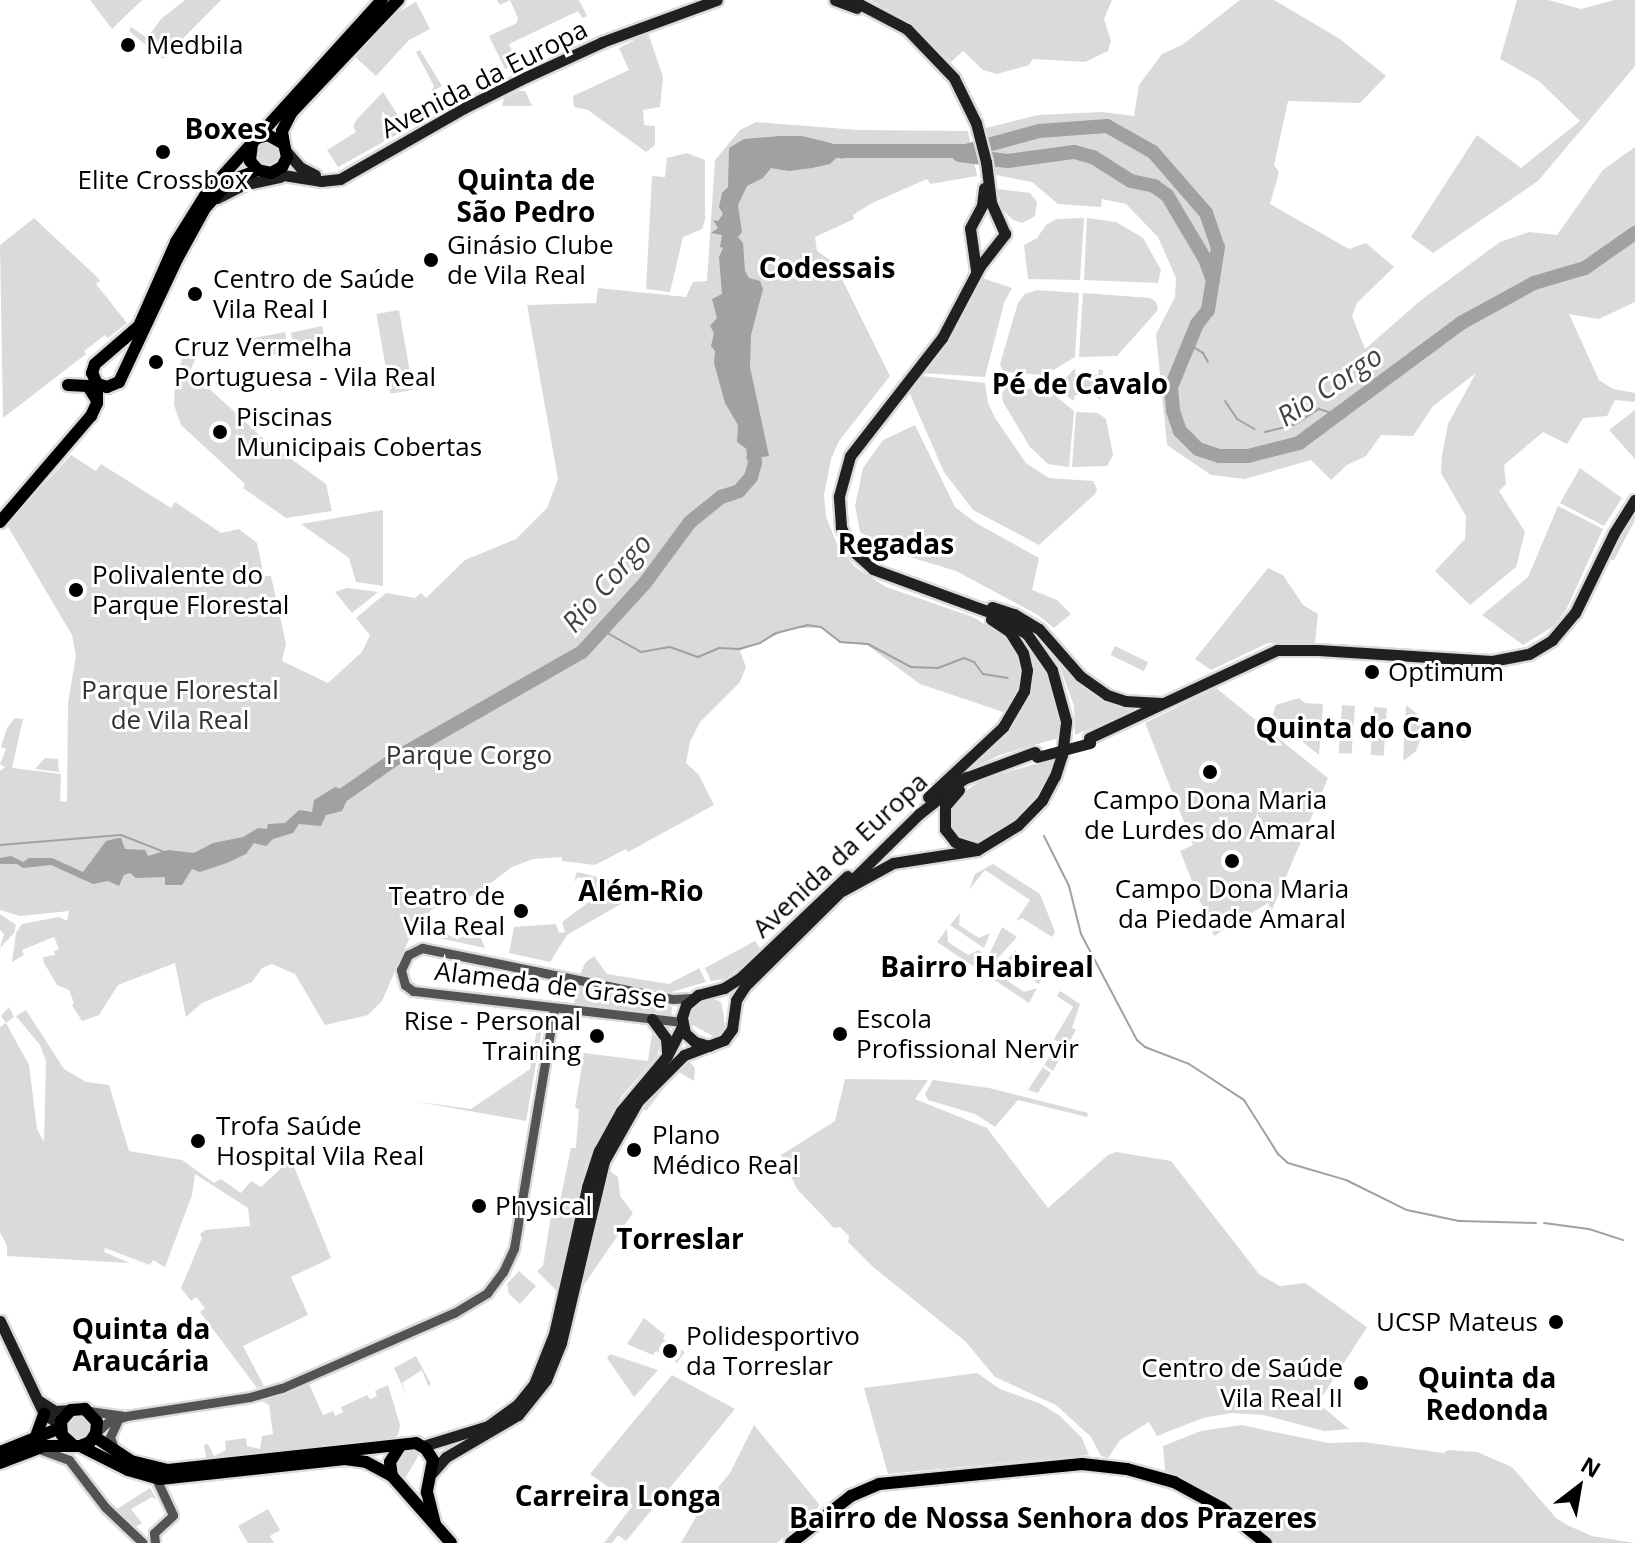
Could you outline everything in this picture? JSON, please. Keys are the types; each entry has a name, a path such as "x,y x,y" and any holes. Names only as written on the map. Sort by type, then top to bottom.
{"main road":[{"path":"91,416 97,403 97,384 92,373 100,359 139,326 190,217 217,180 382,0"},
{"path":"0,522 91,416 101,409 154,314 188,235 210,202 230,181 282,167 285,147 282,131 289,116 398,0"},
{"name":"Avenida da Europa","path":"285,147 310,173 335,175 528,71 636,22 699,0"},
{"name":"Avenida da Europa","path":"265,171 324,182 340,179 526,77 610,39 717,0"},
{"path":"835,0 902,32 940,64"},
{"path":"842,891 887,865 965,853 989,844 1025,820 1050,788 1062,755 1065,710 1052,670 1031,638 995,614 892,577 864,562 843,532 838,501 843,471 855,447 937,345 964,302 975,274 1005,234 987,195 976,123 962,91 907,29 852,0"},
{"path":"254,141 274,136 285,147"},
{"path":"254,141 250,161 265,171"},
{"path":"210,202 242,185 293,175"},
{"path":"975,274 974,243 970,233 987,195"},
{"path":"974,219 985,214 1000,219"},
{"path":"974,243 987,249 997,246"},
{"path":"100,359 113,359 122,373"},
{"path":"97,384 114,386"},
{"path":"68,385 88,386 97,403"},
{"path":"966,777 1089,740 1239,665 1277,650 1492,661 1529,654 1552,640 1575,613 1614,533 1635,500"},
{"path":"952,598 999,609 1025,619 1051,639 1080,676 1107,695 1125,701 1164,703"},
{"path":"922,804 1003,727 1016,709 1027,680 1025,658 1010,632 952,598"},
{"path":"989,844 970,848 951,838 943,817 948,801 978,778 1036,754"},
{"name":"Avenida da Europa","path":"705,993 727,987 743,976 922,804 966,777"},
{"name":"Avenida da Europa","path":"734,1014 737,998 745,986 924,810 966,777"},
{"path":"402,1487 416,1488 430,1477 447,1456 502,1427 525,1407 546,1380 570,1280 587,1187 604,1141 627,1102 667,1056 682,1024 686,1005 692,998 705,993 724,998 734,1014 729,1035 677,1060 628,1116 601,1171 570,1280"},
{"path":"652,1019 666,1038 667,1056"},
{"path":"682,1024 695,1042 709,1046"},
{"path":"0,1321 44,1414 60,1426 64,1438 76,1445 128,1470 156,1479 179,1479 345,1459 366,1462 392,1476 451,1543"},
{"path":"96,1435 118,1455 146,1467 168,1470 423,1446 468,1435 508,1413 534,1384 558,1335"},
{"path":"36,1398 55,1411 89,1411 97,1422 96,1435"},
{"path":"0,1463 60,1426 71,1410"},
{"path":"33,1444 44,1414"},
{"path":"0,1452 33,1444 76,1445 96,1435"},
{"path":"392,1476 390,1462 400,1446"},
{"path":"423,1446 433,1460 429,1507 435,1523"},
{"path":"791,1543 856,1493 879,1484 1063,1464 1110,1466 1157,1476 1187,1488 1222,1508 1266,1543"}],"street":[{"name":"Alameda de Grasse","path":"682,1024 413,991 402,981 402,966 408,955 422,948 673,999 692,998"},
{"path":"89,1411 122,1417 272,1392 465,1307 497,1281 515,1243 554,1008"},
{"path":"96,1435 122,1417"},
{"path":"118,1455 110,1437 122,1417"},
{"path":"33,1444 69,1460 105,1507 143,1543"},
{"path":"155,1543 154,1533 171,1520 173,1512 156,1479"}],"green space":[{"path":"90,0 142,0 112,29"},
{"path":"185,0 221,0 163,59 129,31 131,27 147,38 161,19"},
{"path":"510,0 579,0 587,16 582,18 578,11 509,44 517,63 505,69 489,36 517,23 518,18"},
{"path":"870,0 1112,0 1104,19 1111,41 1108,51 1085,62 1033,59 1029,65 997,74 983,70 963,51 951,62 904,19"},
{"path":"1240,0 1274,0 1340,39 1386,76 1360,103 1288,101 1274,165 1279,172 1270,204 1349,249 1366,243 1394,267 1357,303 1352,316 1365,349 1420,301 1500,242 1529,232 1557,235 1603,170 1635,147 1635,302 1599,319 1569,314 1599,380 1613,389 1635,393 1635,402 1615,400 1607,416 1583,418 1567,444 1543,432 1504,465 1506,484 1499,491 1525,532 1516,567 1470,605 1435,571 1465,539 1466,516 1441,473 1442,455 1448,424 1476,373 1433,406 1413,436 1381,435 1366,456 1347,465 1331,480 1311,460 1245,479 1211,475 1167,445 1156,334 1175,297 1176,278 1158,237 1126,204 1102,199 1101,207 1058,204 1032,182 996,175 986,128 1038,115 1102,112 1134,116 1139,85 1162,54 1182,45"},
{"path":"1517,0 1548,0 1581,9 1614,0 1635,0 1635,66 1538,181 1433,253 1411,237 1477,135 1521,168 1580,121 1539,81 1500,59"},
{"path":"416,2 430,29 409,40 376,76 355,57 395,14"},
{"path":"647,30 663,77 660,107 643,110 644,125 655,126 655,145 646,152 588,110 574,107 573,96 629,70 619,48 633,41 636,33"},
{"path":"420,50 442,86 431,92 434,86 416,52"},
{"path":"525,91 532,106 502,106 504,98"},
{"path":"383,92 407,129 338,167 327,150 356,132 353,126 357,119"},
{"path":"756,122 858,130 968,131 977,176 930,184 927,179 872,203 853,215 854,219 815,237 817,251 834,263 890,376 839,441 831,459 824,495 826,517 837,544 855,567 886,587 973,617 1007,638 1017,655 1021,679 1006,713 920,684 867,645 840,643 821,628 792,628 740,651 746,667 740,682 700,722 690,742 686,763 699,775 714,805 628,852 626,849 595,865 562,861 562,857 533,859 512,867 475,895 439,904 416,923 382,1001 368,1015 325,1025 295,974 272,964 262,968 252,982 202,1003 186,1017 175,963 118,985 99,1015 82,1021 72,1005 69,990 57,985 44,963 43,957 55,955 54,951 59,949 54,937 22,950 24,955 12,962 16,933 22,924 59,917 67,921 69,911 20,916 0,910 0,771 5,767 0,764 6,749 1,747 7,728 15,718 23,719 12,768 61,774 60,801 67,802 68,703 76,656 72,635 7,525 71,455 96,471 101,464 171,508 175,502 221,533 239,529 257,543 264,576 271,576 286,644 282,661 328,683 362,652 370,635 356,618 386,593 415,598 421,593 426,598 465,560 516,539 547,508 558,479 527,305 596,303 598,288 686,297 693,282 707,281 715,160 740,130"},
{"path":"269,140 277,144 281,152 280,161 268,168 260,165 254,154 260,142"},
{"path":"687,153 705,160 705,220 702,229 683,237 670,292 646,289 652,176 665,177 667,158"},
{"path":"997,189 1030,193 1037,202 1035,216 1022,223 1013,220 1002,209"},
{"path":"34,218 97,277 100,281 96,284 127,323 84,351 86,354 3,418 0,245"},
{"path":"1084,218 1080,280 1028,279 1024,245 1037,238 1046,225 1056,219"},
{"path":"1087,218 1116,222 1143,238 1161,270 1158,283 1084,280"},
{"path":"982,278 1012,288 1004,303 985,377 921,373 946,341"},
{"path":"1037,290 1079,293 1075,357 1045,375 1003,372 1000,364 1018,303 1025,294"},
{"path":"1083,293 1150,298 1156,302 1158,310 1117,356 1079,357"},
{"path":"399,310 413,390 390,394 376,314"},
{"path":"322,326 326,345 295,351 291,333"},
{"path":"285,332 289,352 256,358 253,338"},
{"path":"195,343 200,348 190,371 266,441 326,484 332,511 286,518 243,488 245,484 181,425 174,405 175,382 182,359"},
{"path":"1075,368 1075,374 1098,375 1099,369 1103,371 1100,401 1097,396 1075,395 1074,401 1068,397 1064,380"},
{"path":"922,376 985,383 988,403 995,418 1026,463 1049,478 1093,481 1097,489 1095,494 1039,545 973,510 944,472 909,392"},
{"path":"1007,387 1048,390 1074,411 1069,467 1048,464 1030,447 1003,402 1002,393"},
{"path":"1635,410 1635,459 1609,430"},
{"path":"1076,412 1098,413 1106,419 1113,455 1107,466 1072,467"},
{"path":"915,425 955,507 976,523 1039,558 1032,590 1057,600 1071,614 1054,628 1038,615 956,571 890,551 860,532 855,506 863,468 883,440"},
{"path":"1580,468 1622,498 1604,526 1560,503"},
{"path":"1558,506 1603,529 1566,610 1554,626 1523,645 1482,615 1528,577"},
{"path":"383,510 383,586 356,582 349,558 301,524"},
{"path":"1635,510 1635,520 1614,560 1608,560"},
{"path":"1268,568 1283,575 1303,605 1318,614 1315,643 1268,643 1211,670 1195,659"},
{"path":"347,588 378,592 352,613 335,592"},
{"path":"1022,640 1033,650 1052,683 1062,712 1062,737 1000,755 963,773 1015,722 1029,696 1032,664"},
{"path":"1115,646 1148,662 1144,671 1111,655"},
{"path":"1055,653 1079,679 1146,706 1075,735 1074,706"},
{"path":"1216,688 1328,778 1271,912 1268,903 1214,936 1180,851 1193,845 1145,723"},
{"path":"1299,698 1305,703 1323,704 1319,755 1272,717 1276,705"},
{"path":"1342,705 1355,706 1352,754 1339,753"},
{"path":"1406,705 1417,714 1423,732 1416,751 1403,761"},
{"path":"1374,707 1387,708 1384,756 1371,755"},
{"path":"45,758 58,759 59,772 35,769"},
{"path":"1055,758 1047,783 1024,816 978,844 956,836 949,826 948,815 962,793 984,779"},
{"path":"993,864 1040,894 1055,932 1052,937 1022,918 1016,921 1030,900 985,870 969,890 975,874"},
{"path":"577,872 607,879 633,897 567,935 550,962 509,953 514,927 556,924 559,933 565,932 562,922 597,896 593,882 578,877 574,882"},
{"path":"960,913 959,925 979,938 990,933 984,948 950,925"},
{"path":"0,914 16,925 14,933 0,948 4,934 0,930"},
{"path":"1002,927 1017,937 988,969 984,966"},
{"path":"947,929 948,942 968,955 978,950 982,952 973,966 937,942"},
{"path":"478,931 485,948 435,937 442,932 457,939"},
{"path":"755,941 760,948 751,959 725,979 711,981 705,968"},
{"path":"1016,950 1016,962 1036,975 1047,970 1039,984 1005,962"},
{"path":"594,956 607,974 669,984 699,968 706,982 668,993 580,975 585,963"},
{"path":"1002,966 1007,975 1005,979 1024,992 1037,988 1029,1003 993,979"},
{"path":"577,987 672,1007 671,1018 574,1006"},
{"path":"1060,991 1080,1004 1072,1028 1076,1030 1053,1071 1044,1065 1059,1043 1054,1039 1073,1007 1057,996"},
{"path":"709,997 721,1002 724,1016 725,1029 715,1037 687,1022 687,1010 694,1001"},
{"path":"9,1007 14,1017 6,1023 1,1016"},
{"path":"26,1010 64,1069 86,1082 109,1085 129,1151 182,1160 214,1183 221,1179 241,1193 251,1181 261,1187 291,1159 331,1258 291,1277 308,1315 243,1346 264,1386 257,1388 200,1312 205,1308 196,1297 191,1301 181,1288 202,1238 200,1234 205,1230 250,1226 248,1208 195,1174 192,1195 165,1267 153,1260 150,1265 105,1248 104,1252 130,1263 7,1256 7,1246 0,1232 0,1027 6,1023 29,1065 37,1129 44,1142 46,1061 40,1045 16,1016"},
{"path":"539,1017 544,1017 526,1121 413,1101 471,1109 530,1069"},
{"path":"652,1033 661,1043 657,1056 621,1097 586,1164 557,1291 537,1271 543,1266 551,1216 557,1216 571,1148 576,1148 579,1109 575,1108 584,1053 648,1061"},
{"path":"686,1058 695,1068 694,1081 677,1071 646,1111 639,1106"},
{"path":"1043,1067 1051,1073 1038,1093 1028,1090"},
{"path":"845,1079 928,1080 915,1099 987,1128 1048,1208 1108,1155 1116,1152 1171,1161 1259,1274 1280,1286 1305,1283 1367,1327 1318,1403 1349,1429 1324,1431 1263,1415 1231,1413 1203,1418 1157,1436 1149,1422 1120,1440 1108,1458 1101,1456 1091,1437 1056,1405 995,1377 966,1342 872,1266 848,1242 849,1236 840,1227 834,1228 797,1189 781,1155 835,1121"},
{"path":"933,1080 989,1088 1088,1113 1087,1117 1018,1100 995,1127 975,1114 928,1100 925,1094"},
{"path":"607,1169 618,1177 620,1196 633,1213 575,1298"},
{"path":"519,1271 536,1286 520,1304 509,1294 507,1284"},
{"path":"644,1318 665,1335 663,1339 685,1352 677,1363 656,1351 653,1355 627,1344"},
{"path":"610,1354 658,1370 634,1397 607,1358"},
{"path":"416,1356 431,1384 428,1386 422,1370 402,1383 407,1396 394,1368"},
{"path":"977,1373 1000,1389 1041,1404 1060,1416 1082,1438 1089,1455 888,1474 864,1388"},
{"path":"672,1375 735,1409 626,1541 618,1535 612,1543 604,1543 633,1505 590,1474"},
{"path":"309,1384 323,1415 333,1411 335,1416 343,1412 341,1407 367,1395 370,1399 377,1396 375,1391 388,1385 400,1425 398,1435 389,1441 207,1462 204,1445 208,1444 214,1456 226,1450 225,1441 246,1438 247,1446 260,1449 262,1436 273,1434 269,1405 262,1401"},
{"path":"80,1413 91,1421 92,1430 87,1438 75,1440 68,1435 66,1423"},
{"path":"754,1425 819,1504 817,1510 777,1543 681,1543 701,1508 730,1473"},
{"path":"1241,1425 1328,1443 1363,1442 1444,1453 1448,1450 1477,1452 1512,1467 1556,1518 1567,1525 1592,1536 1635,1543 1276,1543 1209,1491 1165,1471 1163,1446 1201,1431"},
{"path":"412,1448 421,1451 406,1477 399,1477 394,1465 401,1452"},
{"path":"150,1488 157,1500 152,1497 131,1509 142,1523 132,1529 112,1512"},
{"path":"268,1509 280,1530 270,1536 274,1543 248,1543 238,1526"}],"shaded area":[{"path":"802,136 831,143 848,154 842,159 837,157 830,164 812,168 789,171 771,168 763,178 747,186 738,205 742,232 738,237 743,243 745,271 749,278 760,281 763,289 751,335 750,367 769,456 746,459 748,450 737,442 738,425 725,403 714,363 715,351 711,346 714,333 710,326 717,318 712,299 722,294 719,257 723,248 720,247 722,235 711,233 718,228 713,220 718,221 723,214 719,207 722,193 728,187 729,148 744,139"},
{"path":"335,787 347,791 348,798 342,811 326,815 321,826 299,824 293,833 273,839 266,846 254,843 246,854 227,863 200,872 192,869 182,885 165,885 165,877 136,878 130,873 124,875 119,886 108,881 93,884 51,865 23,868 17,864 0,864 0,858 11,856 23,862 29,858 52,858 83,872 106,841 118,838 121,838 125,849 145,850 148,856 168,850 194,853 213,843 243,837 258,828 267,829 268,824 285,823 299,810 312,812 314,800"}],"waterway":[{"name":"Rio Corgo","path":"829,151 966,151 1039,131 1107,126 1153,152 1206,213 1218,247 1208,310 1197,324 1171,387 1173,411 1180,431 1198,449 1219,456 1248,456 1299,443 1461,323 1534,283 1585,268 1635,233"},
{"name":"Rio Corgo","path":"959,155 1008,161 1074,152 1093,157 1131,181 1154,186 1167,195 1205,259 1213,281"},
{"path":"1190,345 1203,353 1208,362"},
{"path":"1225,401 1237,419 1254,429"},
{"path":"1265,432 1294,425 1319,409 1338,415"},
{"name":"Rio Corgo","path":"333,802 396,758 582,652 645,583 690,522 721,497 739,491 751,477 755,463 752,440"},
{"path":"602,630 641,652 670,647 698,657 719,648 739,649 760,643 776,633 807,625 821,627 840,642 868,644 911,667 938,668 964,658 974,662 983,674 1008,678"},
{"path":"0,845 121,835 167,853"},
{"path":"1044,836 1069,886 1081,934 1137,1040 1145,1047 1189,1064 1244,1100 1278,1154 1288,1163 1346,1180 1407,1210 1459,1221 1536,1223"},
{"path":"1544,1223 1589,1229 1623,1240"}],"place":[{"name":"Medbila","path":"128,45"},
{"name":"Elite Crossbox","path":"163,152"},
{"name":"Ginásio Clube de Vila Real","path":"431,260"},
{"name":"Centro de Saúde Vila Real I","path":"195,294"},
{"name":"Cruz Vermelha Portuguesa - Vila Real","path":"156,362"},
{"name":"Piscinas Municipais Cobertas","path":"220,432"},
{"name":"Polivalente do Parque Florestal","path":"76,590"},
{"name":"Optimum","path":"1372,672"},
{"name":"Campo Dona Maria de Lurdes do Amaral","path":"1210,772"},
{"name":"Campo Dona Maria da Piedade Amaral","path":"1232,861"},
{"name":"Teatro de Vila Real","path":"521,911"},
{"name":"Escola Profissional Nervir","path":"840,1034"},
{"name":"Rise - Personal Training","path":"597,1036"},
{"name":"Trofa Saúde Hospital Vila Real","path":"198,1141"},
{"name":"Plano Médico Real","path":"634,1150"},
{"name":"Physical","path":"479,1206"},
{"name":"UCSP Mateus","path":"1556,1322"},
{"name":"Polidesportivo da Torreslar","path":"670,1351"},
{"name":"Centro de Saúde Vila Real II","path":"1361,1383"}],"district":[{"name":"Boxes","path":"226,128"},
{"name":"Quinta de São Pedro","path":"526,195"},
{"name":"Codessais","path":"827,267"},
{"name":"Pé de Cavalo","path":"1080,383"},
{"name":"Regadas","path":"896,543"},
{"name":"Quinta do Cano","path":"1364,727"},
{"name":"Além-Rio","path":"641,890"},
{"name":"Bairro Habireal","path":"987,966"},
{"name":"Torreslar","path":"680,1238"},
{"name":"Quinta da Araucária","path":"141,1344"},
{"name":"Quinta da Redonda","path":"1487,1393"},
{"name":"Carreira Longa","path":"618,1495"},
{"name":"Bairro de Nossa Senhora dos Prazeres","path":"1053,1517"}],"park label":[{"name":"Parque Florestal de Vila Real","path":"180,705"},
{"name":"Parque Corgo","path":"469,755"}]}
